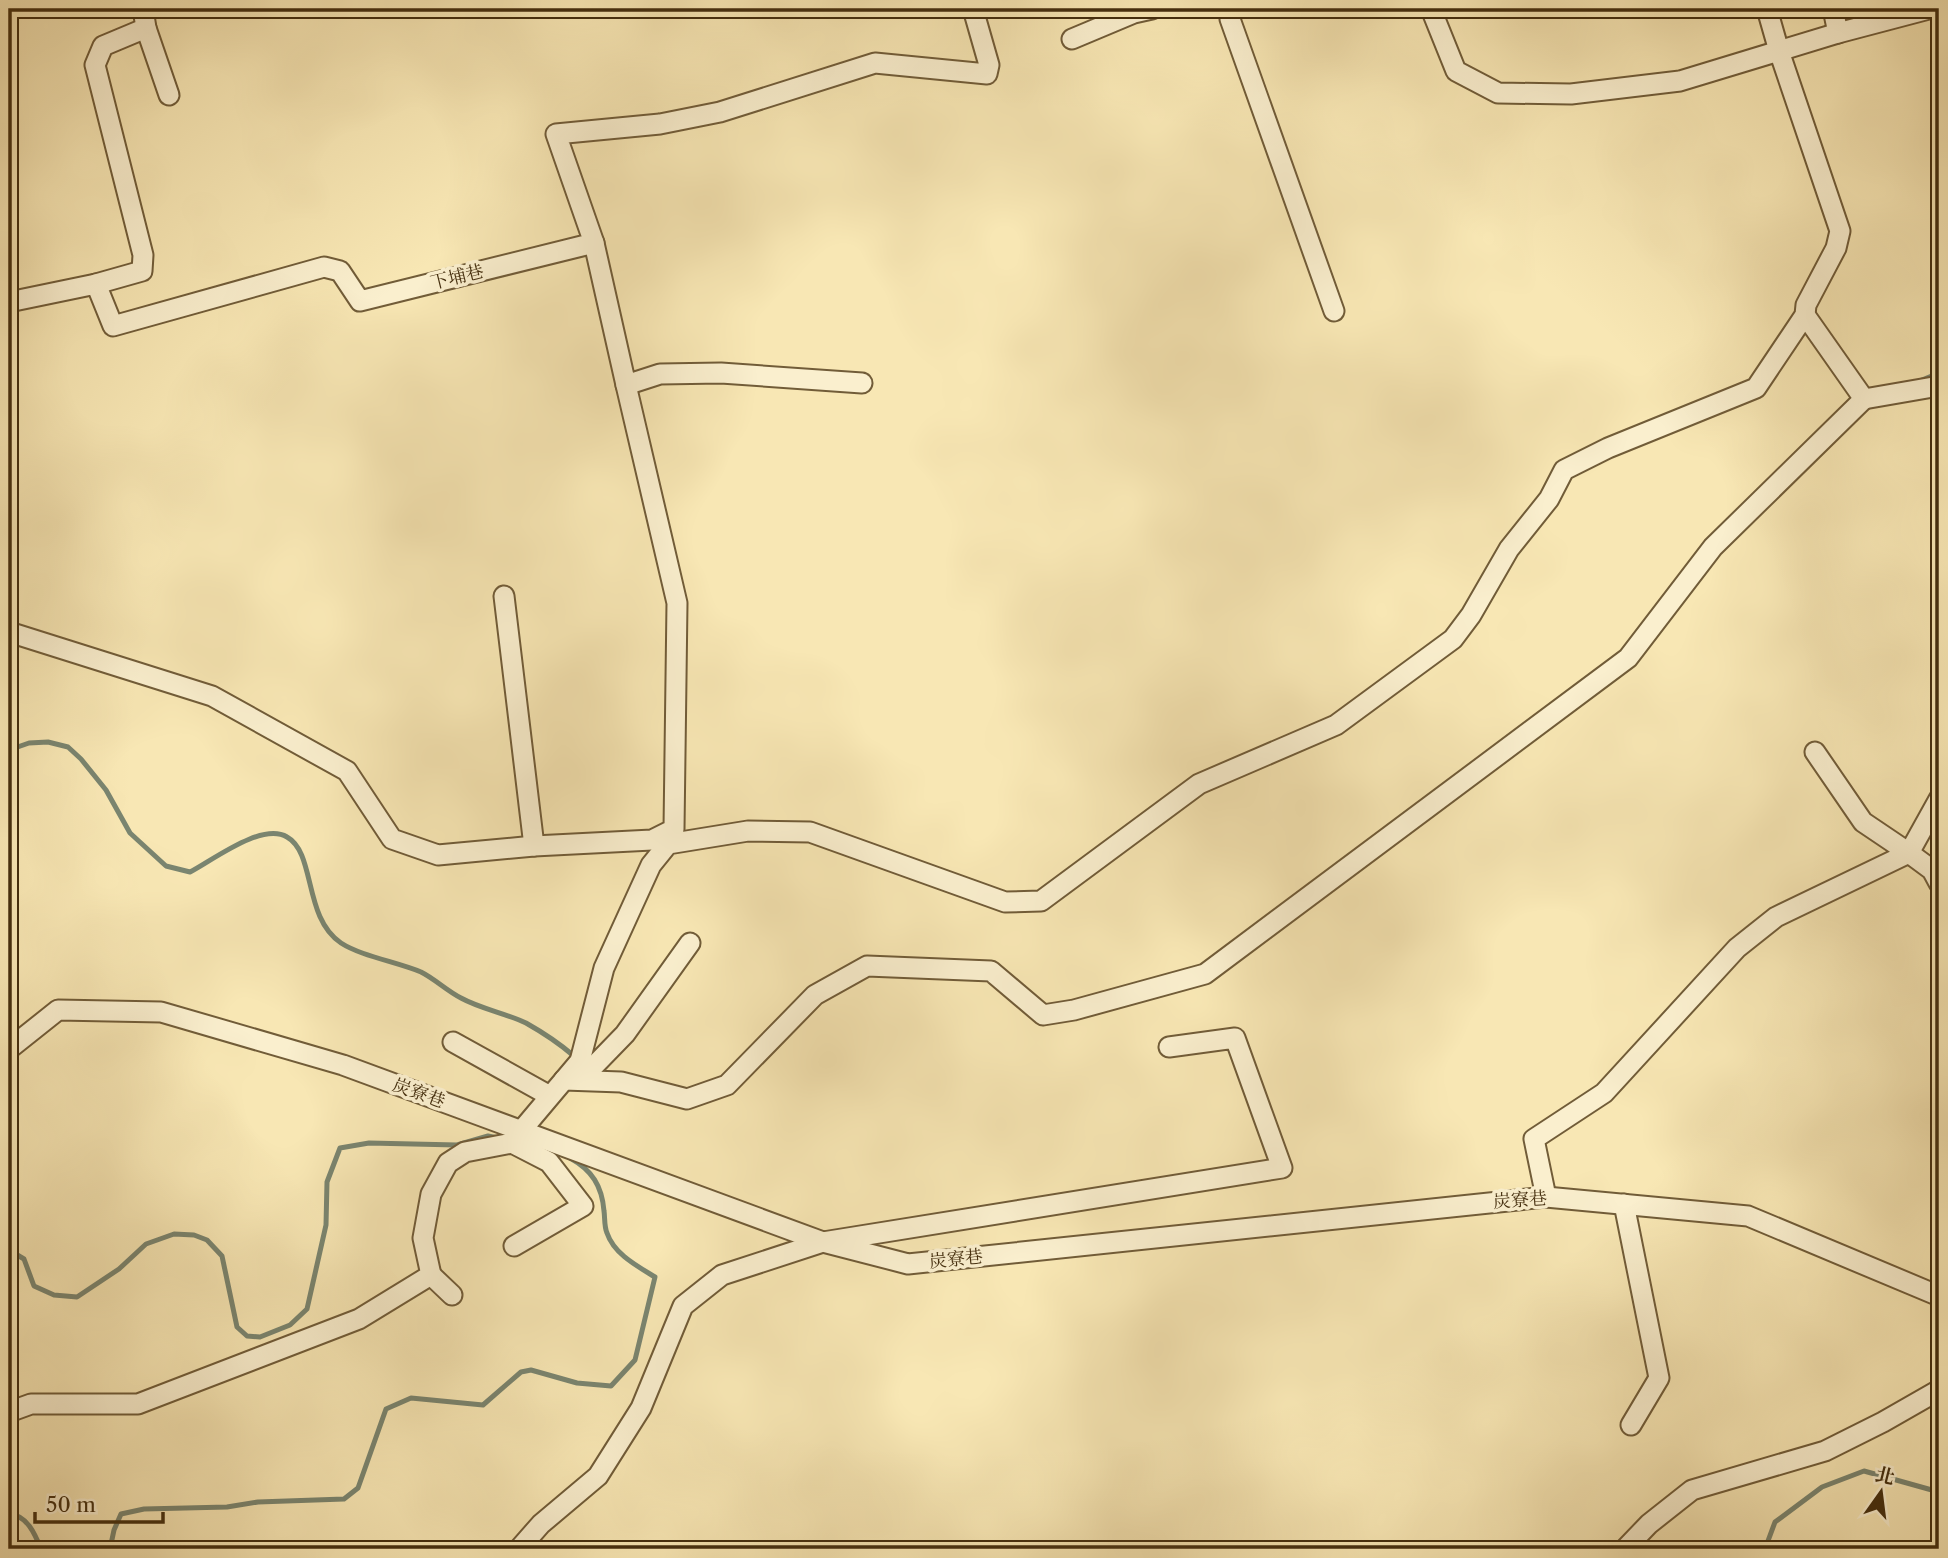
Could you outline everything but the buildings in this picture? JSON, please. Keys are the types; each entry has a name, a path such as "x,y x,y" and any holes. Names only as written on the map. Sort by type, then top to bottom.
{"street":[{"path":"9,632 212,696 347,771 392,839 438,855 534,846 652,840 674,829 677,603 594,243 556,134 660,124 720,112 875,63 987,74 989,65 973,9"},
{"path":"1072,39 1134,13 1152,9"},
{"path":"1233,9 1230,19 1334,312"},
{"path":"1431,9 1456,71 1498,93 1571,94 1680,81 1838,33 1929,9"},
{"path":"521,1130 580,1061 604,968 651,865 668,844 748,831 810,832 1005,902 1041,901 1199,784 1336,725 1454,639 1509,549 1549,499 1564,470 1608,448 1756,388 1805,315 1806,305 1836,248 1840,231 1767,9"},
{"path":"1833,9 1838,33"},
{"path":"9,302 96,284 142,271 144,255 94,65 103,46 144,18 169,94"},
{"name":"下埔巷","path":"96,284 113,326 324,267 340,271 360,301 594,243"},
{"path":"1805,315 1864,399"},
{"path":"626,385 660,374 722,373 862,383"},
{"path":"564,1080 621,1082 687,1099 727,1085 816,995 867,966 991,971 1043,1014 1074,1010 1205,974 1628,657 1713,547 1864,399 1939,386"},
{"path":"504,597 534,846"},
{"path":"1815,752 1863,822 1932,870 1939,883"},
{"path":"1546,1197 1534,1139 1604,1093 1737,948 1776,917 1909,853 1939,799"},
{"path":"580,1061 592,1068 625,1034 690,943"},
{"name":"炭寮巷","path":"9,1049 58,1010 161,1013 343,1065 823,1242 908,1264 1546,1197 1748,1216 1939,1296"},
{"path":"519,1549 541,1524 598,1476 641,1408 683,1306 722,1275 823,1242 1282,1168 1235,1038 1169,1047"},
{"path":"453,1042 550,1096"},
{"path":"452,1295 430,1275 423,1238 431,1194 448,1163 465,1152 512,1143 549,1162 583,1206 514,1246"},
{"path":"1625,1204 1659,1378 1631,1425"},
{"path":"9,1412 32,1404 138,1404 359,1319 430,1275"},
{"path":"1625,1549 1649,1524 1692,1490 1825,1451 1939,1390"}],"waterway":[{"path":"1922,380 1939,373"},
{"path":"9,750 29,743 48,742 68,747 106,790 130,833 166,866 190,872 251,838 265,834 287,837 296,845 302,857 321,918 329,932 341,943 359,952 421,972 469,1002 526,1023 574,1056"},
{"path":"9,1250 24,1259 34,1286 54,1295 77,1297 119,1269 146,1244 174,1234 194,1235 207,1240 222,1256 237,1327 247,1336 260,1337 290,1325 307,1309 326,1225 327,1182 340,1148 369,1143 457,1145 488,1136 498,1138"},
{"path":"110,1549 121,1514 144,1509 227,1507 258,1502 344,1499 358,1488 386,1409 411,1398 483,1405 521,1372 531,1370 577,1383 611,1386 635,1360 655,1277 627,1259 615,1247 606,1230 598,1186 590,1173 570,1158"},
{"path":"1765,1549 1775,1522 1822,1487 1864,1471 1939,1492"},
{"path":"9,1514 25,1522 41,1549"}]}
